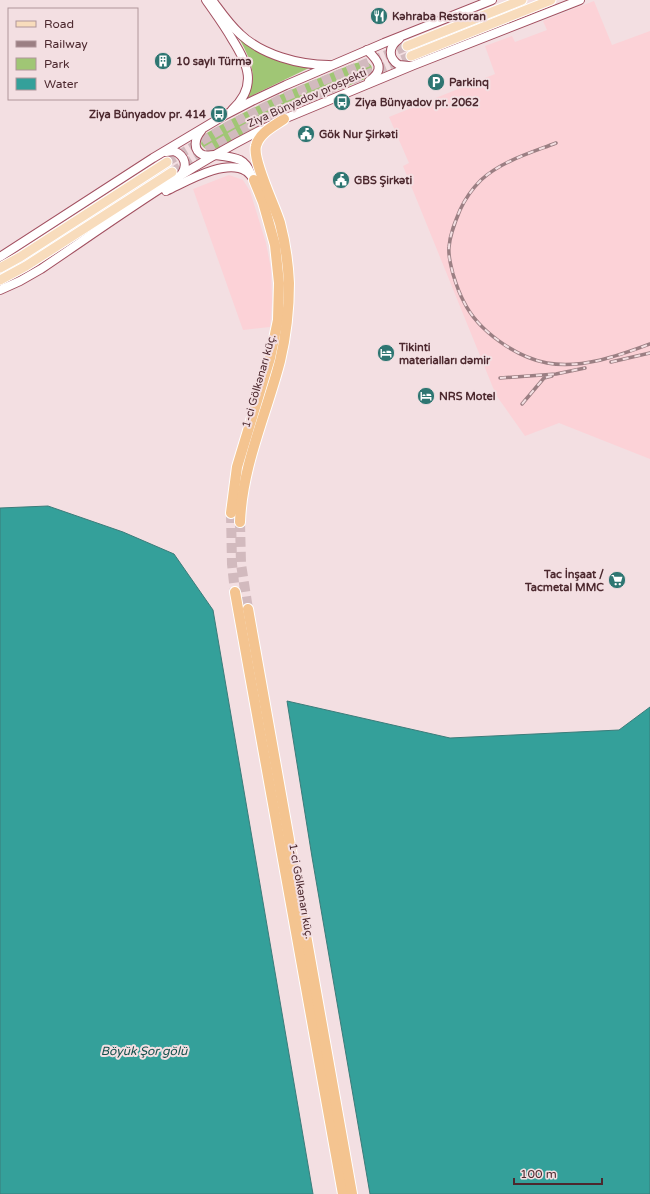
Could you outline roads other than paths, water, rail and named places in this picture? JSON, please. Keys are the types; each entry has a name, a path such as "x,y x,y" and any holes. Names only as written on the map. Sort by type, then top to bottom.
{"highway":[{"name":"1-ci Gölkənarı küç.","path":"240,522 240,502 247,468 280,361 288,320 289,281 284,243 276,212 255,152 257,142 261,136 284,119"},
{"path":"231,513 237,467 270,358 279,314 279,283 275,245 263,202 254,180"},
{"name":"1-ci Gölkənarı küç.","path":"235,592 343,1194"},
{"name":"1-ci Gölkənarı küç.","path":"248,609 352,1194"}],"main road":[{"path":"206,0 239,50 247,67 248,77 246,92 236,105 225,115"},
{"path":"212,0 240,34 271,54 297,61 320,65 334,65"},
{"name":"Ziya Bünyadov prospekti","path":"0,257 153,158 225,115 286,85 367,50 492,0"},
{"path":"407,46 522,0"},
{"path":"411,56 551,0"},
{"name":"Ziya Bünyadov prospekti","path":"0,280 26,266 175,175 216,156 284,119 414,65 580,0"},
{"path":"406,34 391,46 391,54 395,63 399,65 414,65"},
{"path":"355,90 370,81 378,72 379,68 377,62 367,50"},
{"path":"210,125 198,134 195,143 198,150 202,154 239,160 246,166 254,180"},
{"path":"153,158 170,151 174,151 181,155 186,166 183,173 175,175"},
{"path":"0,268 20,257 167,162"},
{"path":"138,204 217,169 241,169 246,171 254,180"},
{"name":"Ziya Bünyadov prospekti","path":"0,290 41,269 138,204 175,175"}],"water":[{"name":"Böyük Şor gölü","path":"48,506 123,532 174,554 213,610 313,1194 0,1194 0,508"},
{"path":"287,701 450,738 619,730 650,707 650,1194 370,1194 312,857"}],"tunnel":[{"path":"167,162 222,129 282,98 407,46"},
{"path":"172,172 232,136 268,117 321,93 411,56"},
{"path":"231,513 232,564 235,592"},
{"path":"240,522 241,564 248,609"}],"railway":[{"path":"556,143 517,158 489,173 472,190 460,210 450,237 449,257 455,281 464,302 470,313 499,341 523,355 547,363 587,363 613,357 650,344"},
{"path":"611,362 650,353"},
{"path":"500,378 556,374 585,368"},
{"path":"522,404 544,378 552,376"}],"place":[{"name":"Kəhraba Restoran","path":"379,16"},
{"name":"10 saylı Türmə","path":"163,61"},
{"name":"Parkinq","path":"436,82"},
{"name":"Ziya Bünyadov pr. 2062","path":"342,102"},
{"name":"Ziya Bünyadov pr. 414","path":"219,114"},
{"name":"Gök Nur Şirkəti","path":"306,134"},
{"name":"GBS Şirkəti","path":"341,180"},
{"name":"Tikinti materialları dəmir","path":"386,353"},
{"name":"NRS Motel","path":"426,396"},
{"name":"Tac İnşaat / Tacmetal MMC","path":"617,580"}]}
